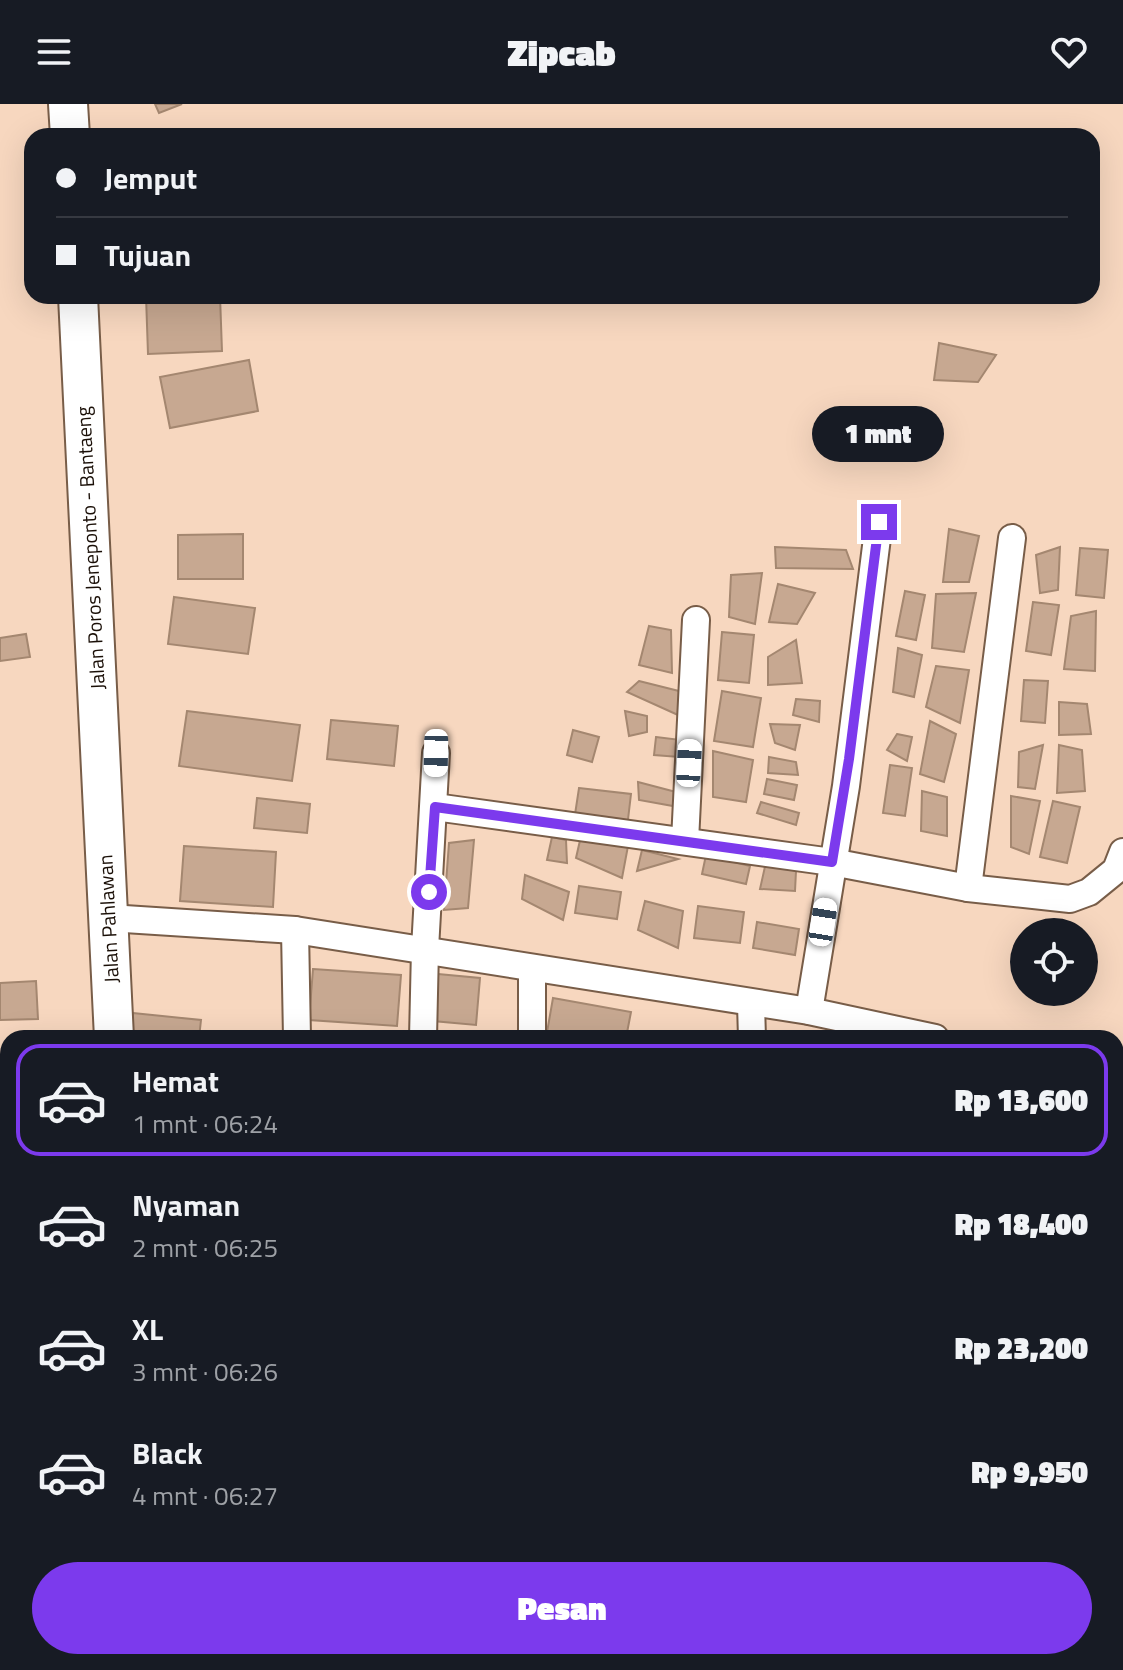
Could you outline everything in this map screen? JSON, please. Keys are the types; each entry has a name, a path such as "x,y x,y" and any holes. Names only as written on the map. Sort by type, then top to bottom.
{"highway":[{"path":"68,104 70,128"},
{"name":"Jalan Poros Jeneponto - Bantaeng","path":"78,304 103,800"},
{"name":"Jalan Pahlawan","path":"103,800 114,1030"}],"street":[{"path":"809,1011 848,770 879,522"},
{"path":"968,888 1012,538"},
{"path":"685,841 696,620"},
{"path":"423,1030 436,753"},
{"path":"435,807 832,862 968,888 1070,899 1089,892 1116,870 1123,852"},
{"path":"109,918 295,930 809,1011 898,1030"},
{"path":"295,930 297,1030"},
{"path":"532,968 532,1030"},
{"path":"751,1004 752,1030"}],"building":[{"path":"155,104 182,104 159,113"},
{"path":"146,304 220,304 222,351 148,354"},
{"path":"939,343 996,355 978,382 934,380"},
{"path":"249,360 258,411 170,428 160,377"},
{"path":"949,529 979,536 969,582 943,582"},
{"path":"243,534 243,579 178,579 178,535"},
{"path":"775,547 846,550 853,569 776,568"},
{"path":"1060,547 1058,590 1040,593 1036,555"},
{"path":"1080,548 1108,550 1104,598 1076,595"},
{"path":"762,573 755,624 729,617 731,575"},
{"path":"778,584 815,593 797,624 769,622"},
{"path":"905,591 925,595 916,640 896,636"},
{"path":"976,593 964,652 932,648 936,594"},
{"path":"174,597 255,608 248,654 168,644"},
{"path":"1033,602 1059,605 1051,655 1026,651"},
{"path":"1096,611 1095,671 1064,669 1071,616"},
{"path":"649,626 671,630 672,673 639,665"},
{"path":"722,632 754,635 749,683 718,680"},
{"path":"26,634 30,657 0,661 0,638"},
{"path":"796,640 802,683 768,685 768,657"},
{"path":"898,648 922,655 914,697 893,692"},
{"path":"936,666 969,670 960,723 926,707"},
{"path":"1024,680 1048,681 1045,723 1021,721"},
{"path":"639,681 683,692 678,715 627,692"},
{"path":"722,691 761,698 753,747 714,741"},
{"path":"796,699 820,701 819,722 793,715"},
{"path":"1059,702 1087,704 1091,734 1059,735"},
{"path":"187,711 300,725 292,781 179,766"},
{"path":"625,711 647,716 647,732 629,736"},
{"path":"331,720 398,726 394,766 327,759"},
{"path":"930,721 956,734 944,782 920,774"},
{"path":"770,724 800,725 795,750 775,743"},
{"path":"573,730 599,737 592,762 567,755"},
{"path":"897,734 912,737 907,761 887,750"},
{"path":"656,737 681,740 679,757 654,755"},
{"path":"1043,745 1035,789 1018,787 1019,752"},
{"path":"1059,745 1082,750 1085,791 1057,793"},
{"path":"713,751 753,760 746,802 713,797"},
{"path":"769,757 796,762 798,775 768,773"},
{"path":"890,765 912,768 905,816 883,813"},
{"path":"767,779 797,785 794,800 764,794"},
{"path":"638,782 676,792 673,806 639,800"},
{"path":"579,788 631,794 627,828 574,821"},
{"path":"922,791 947,797 947,836 921,831"},
{"path":"1011,796 1040,801 1029,854 1011,847"},
{"path":"257,798 310,804 307,833 254,828"},
{"path":"1053,801 1080,807 1067,863 1040,857"},
{"path":"761,802 799,813 796,825 757,813"},
{"path":"581,836 628,846 622,878 576,858"},
{"path":"552,837 566,840 567,863 547,860"},
{"path":"474,840 468,908 444,910 449,843"},
{"path":"184,846 276,852 273,907 180,901"},
{"path":"642,850 678,859 637,871"},
{"path":"706,855 750,866 746,884 702,874"},
{"path":"766,862 796,871 795,891 760,889"},
{"path":"525,875 569,892 563,920 522,899"},
{"path":"579,886 621,892 617,919 575,913"},
{"path":"645,901 683,911 678,948 638,930"},
{"path":"698,906 744,912 740,943 694,938"},
{"path":"757,922 799,929 795,955 753,948"},
{"path":"313,969 401,975 397,1026 309,1020"},
{"path":"438,974 480,978 476,1025 433,1021"},
{"path":"36,981 38,1019 0,1020 0,983"},
{"path":"553,998 631,1012 628,1030 547,1030"},
{"path":"133,1013 201,1020 200,1030 131,1030"}],"route":[{"path":"429,892 435,807 832,862 846,786 879,522"}]}
